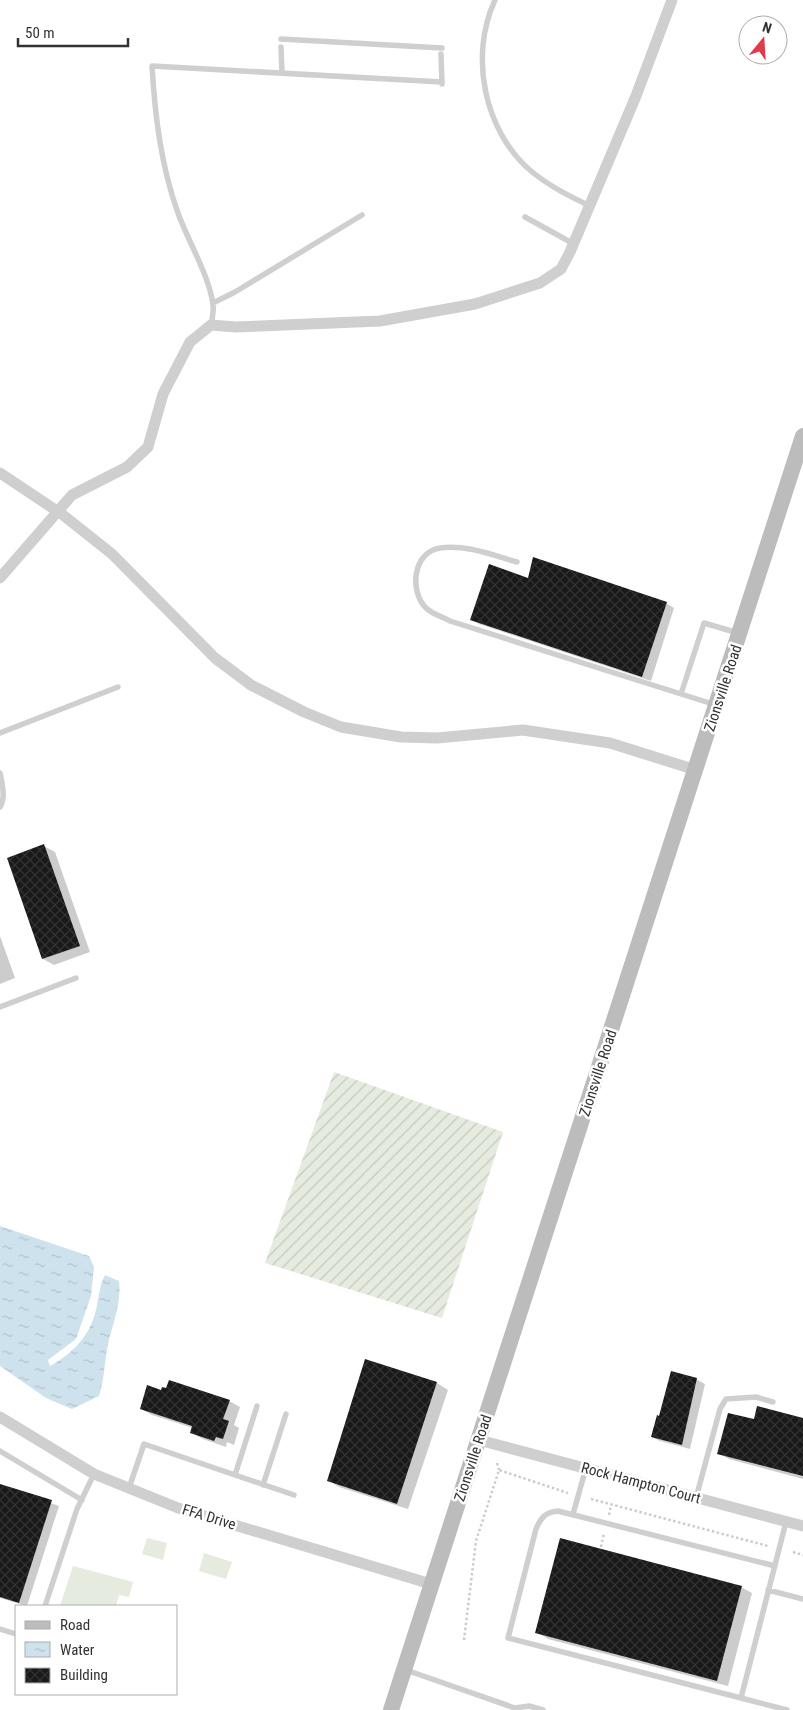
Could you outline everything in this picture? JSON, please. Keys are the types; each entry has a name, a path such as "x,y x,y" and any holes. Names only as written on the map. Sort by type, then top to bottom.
{"main road":[{"name":"Zionsville Road","path":"390,1710 803,436"}],"street":[{"path":"0,578 72,495 127,468 148,446 163,394 190,342 211,325 236,327 380,321 475,304 540,284 561,269 574,244 636,96 672,0"},
{"path":"0,472 112,554 215,658 251,684 318,718 341,727 401,737 437,738 523,730 610,743 696,770"},
{"name":"FFA Drive","path":"0,1417 94,1474 178,1508 431,1584"},
{"name":"Rock Hampton Court","path":"479,1440 803,1526"}],"lane":[{"path":"495,0 485,32 482,57 487,98 499,130 512,151 529,170 549,185 590,206"},
{"path":"211,325 212,303 178,212 164,162 155,106 152,66 442,83 441,51 281,39"},
{"path":"281,47 282,74"},
{"path":"212,303 235,292 362,215"},
{"path":"524,217 574,244"},
{"path":"517,562 468,549 438,548 428,553 416,574 420,599 427,609 450,621 717,705"},
{"path":"681,694 704,623 740,634"},
{"path":"0,733 118,687"},
{"path":"0,773 2,786 2,804 0,807"},
{"path":"0,1007 76,978"},
{"path":"696,1498 720,1409 726,1399 756,1397 773,1402"},
{"path":"235,1475 257,1406"},
{"path":"263,1485 286,1414"},
{"path":"128,1488 144,1444 294,1495"},
{"path":"0,1451 82,1500"},
{"path":"573,1514 586,1468"},
{"path":"45,1605 82,1500 94,1474"},
{"path":"774,1566 573,1514 558,1511 550,1512 541,1518 536,1529 508,1638 787,1710"},
{"path":"740,1698 786,1522"},
{"path":"768,1590 803,1599"},
{"path":"0,1629 15,1634"},
{"path":"404,1670 515,1708 529,1706 544,1710"}],"path":[{"path":"464,1640 476,1541 499,1470 497,1463"},
{"path":"499,1470 568,1493"},
{"path":"591,1499 768,1546"},
{"path":"609,1514 612,1505"},
{"path":"793,1552 803,1555"}],"shaded area":[{"path":"334,1072 503,1132 442,1318 265,1263"},
{"path":"147,1538 167,1543 163,1560 142,1554"},
{"path":"204,1553 232,1562 226,1579 199,1571"},
{"path":"73,1566 133,1582 129,1597 119,1595 116,1605 60,1605"}],"water":[{"path":"0,1226 89,1256 94,1267 91,1296 76,1339 48,1360 50,1366 73,1350 85,1336 96,1310 100,1288 105,1275 119,1281 118,1307 109,1341 99,1396 72,1409 46,1398 0,1366"}],"building":[{"path":"533,557 667,602 642,677 470,620 489,564 528,578"},
{"path":"44,844 80,946 42,959 7,858"},
{"path":"365,1359 437,1382 397,1504 327,1481"},
{"path":"671,1371 697,1378 682,1445 651,1437 657,1415 659,1416"},
{"path":"169,1380 230,1400 223,1419 229,1421 223,1439 216,1437 214,1441 190,1433 192,1426 140,1409 147,1385 161,1390 162,1387 166,1388"},
{"path":"757,1406 803,1418 803,1476 717,1454 728,1413 754,1419"},
{"path":"0,1484 52,1500 19,1603 0,1597"},
{"path":"560,1538 742,1586 717,1681 535,1633"}]}
